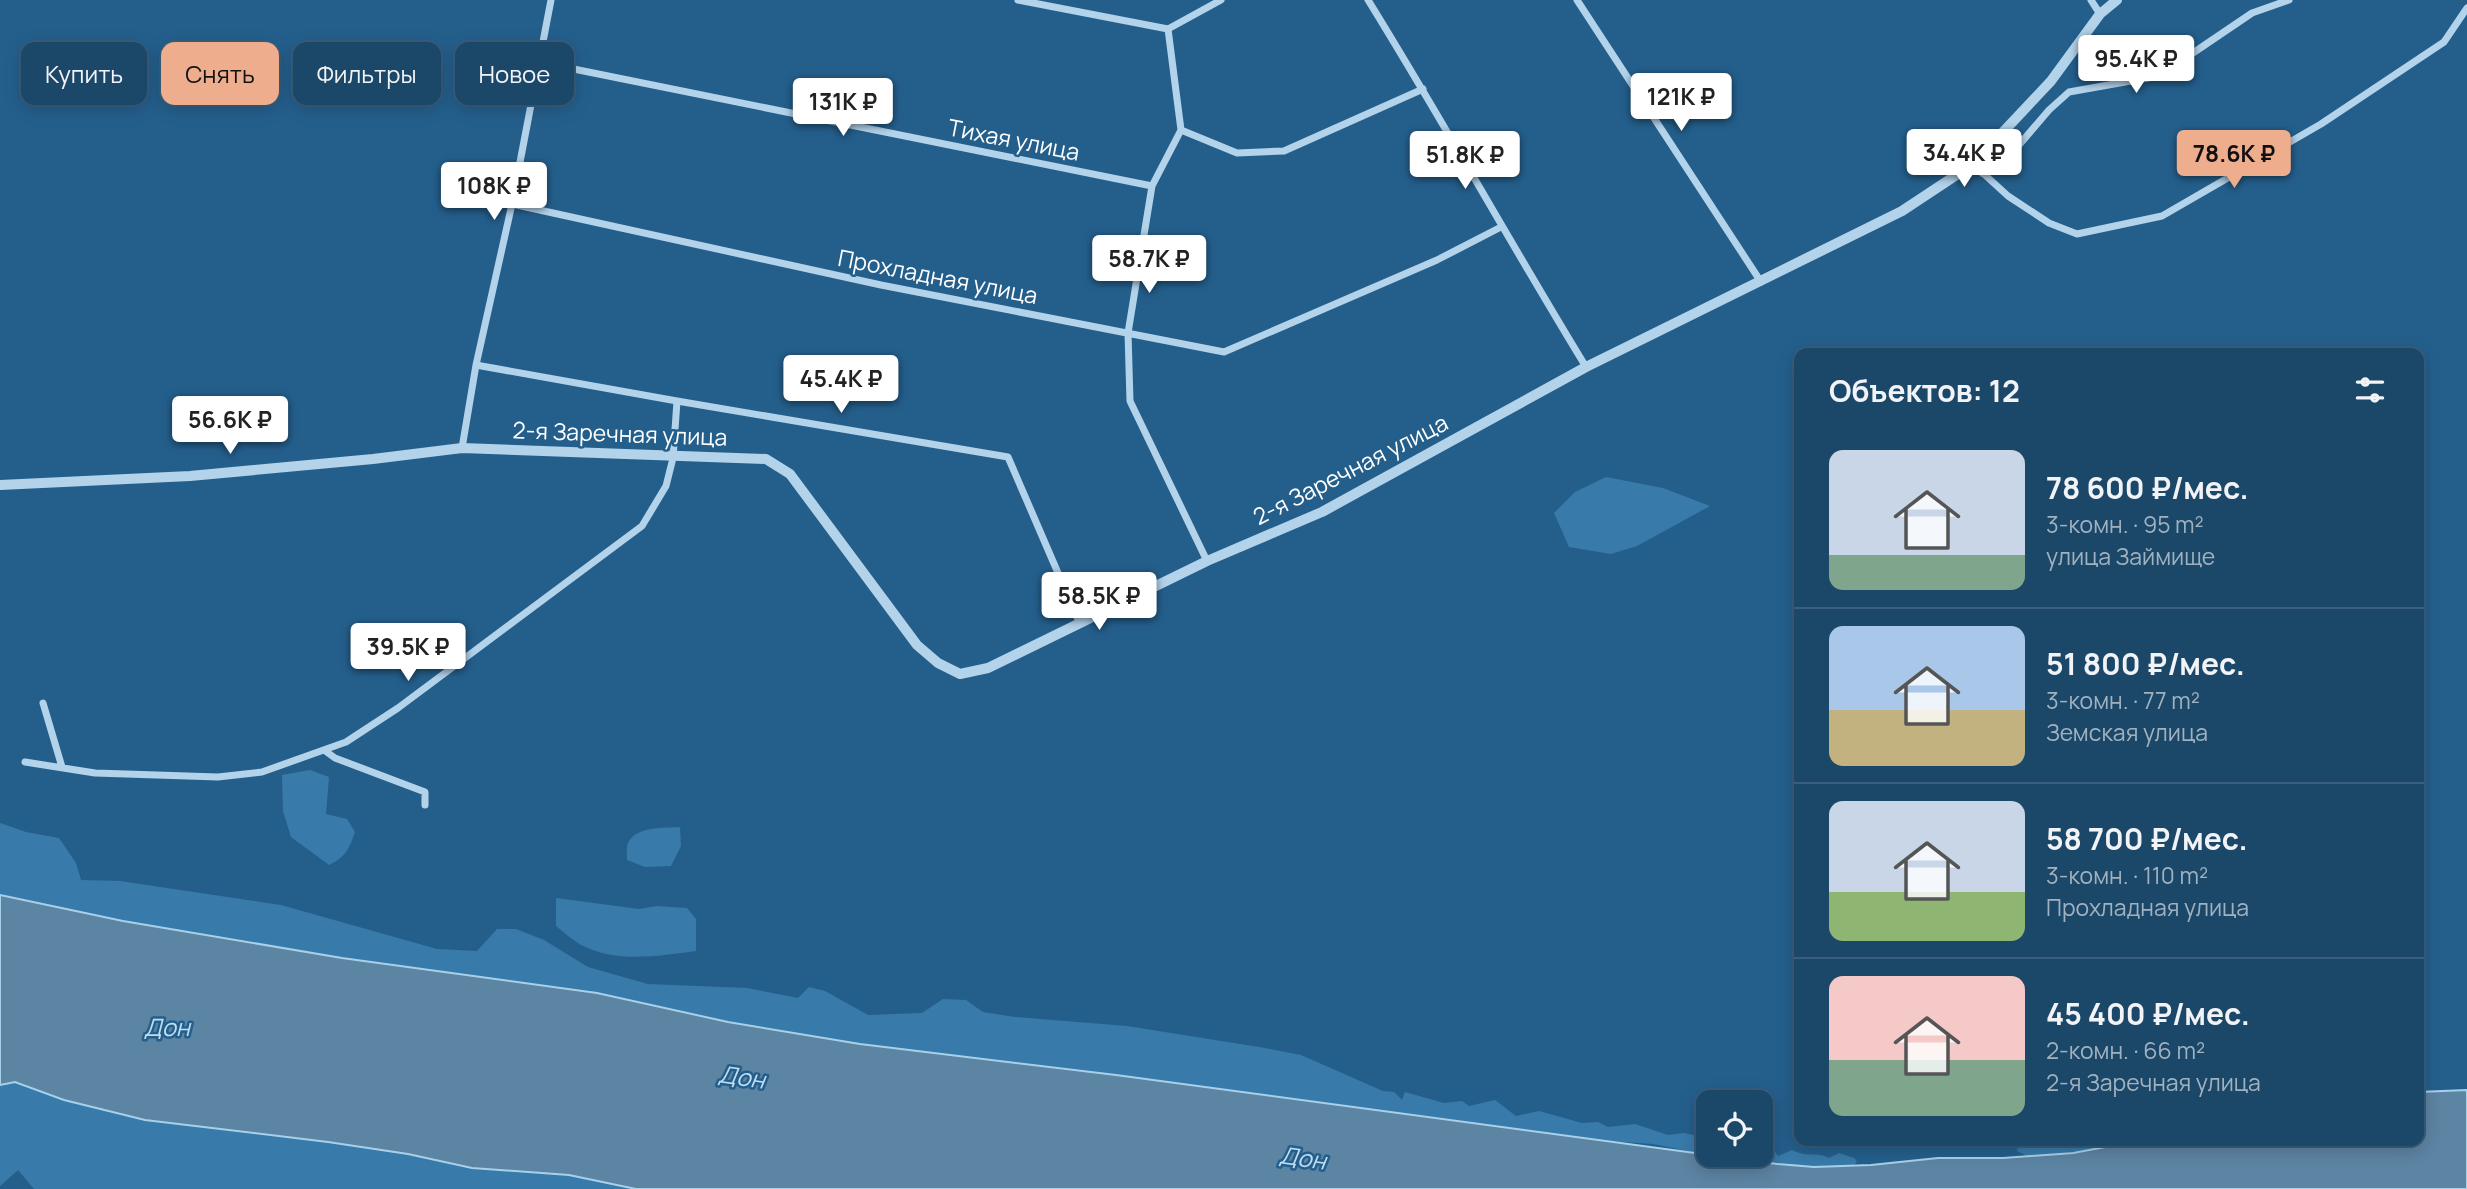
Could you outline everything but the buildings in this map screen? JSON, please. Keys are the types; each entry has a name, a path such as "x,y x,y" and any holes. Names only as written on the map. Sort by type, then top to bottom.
{"street":[{"path":"543,42 551,0"},
{"path":"1018,0 1168,29 1221,0"},
{"path":"1368,0 1587,368"},
{"path":"1577,0 1761,282"},
{"path":"2091,0 2100,15"},
{"name":"2-я Заречная улица","path":"0,485 190,476 462,448 766,459 790,474 917,645 938,663 960,674 988,668 1206,561 1322,512 1587,368 1902,211 1973,164 2052,81 2100,15 2117,0"},
{"path":"1982,173 2007,159 2049,110 2069,92 2159,76 2252,13 2289,0"},
{"path":"1973,164 2008,197 2049,223 2077,234 2162,216 2321,124 2444,43 2467,8"},
{"path":"1168,29 1181,130 1152,186 1128,334 1130,401 1206,561"},
{"name":"Тихая улица","path":"574,69 1152,186"},
{"path":"1181,130 1237,152 1284,150 1423,89"},
{"path":"462,448 476,365 531,105"},
{"name":"Прохладная улица","path":"512,204 881,285 1224,352 1437,260 1501,226"},
{"path":"476,365 1008,457 1080,624"},
{"path":"26,762 96,773 218,777 261,772 346,742 398,708 642,526 666,485 673,457 677,401"},
{"path":"43,703 62,767"},
{"path":"324,750 335,758 425,792 425,805"}],"shaded area":[{"path":"1606,477 1663,488 1710,506 1637,546 1611,554 1569,547 1554,513 1575,492"},
{"path":"310,770 329,777 326,814 347,819 355,832 346,852 329,865 291,837 283,811 282,775"},
{"path":"0,823 26,832 59,838 76,863 81,880 120,881 281,905 437,949 477,951 497,929 516,929 544,940 588,967 648,984 747,988 798,998 809,987 825,991 868,1015 922,1013 943,999 966,1000 983,1012 1127,1026 1259,1047 1301,1055 1383,1091 1394,1092 1402,1100 1405,1092 1444,1103 1462,1101 1469,1106 1495,1100 1516,1116 1539,1111 1582,1123 1598,1122 1608,1127 1635,1124 1668,1135 1684,1133 1696,1136 1696,1153 1653,1144 1591,1140 1116,1075 860,1044 728,1022 597,993 342,958 123,921 0,895"},
{"path":"680,827 681,846 671,866 645,867 627,860 628,843 637,833"},
{"path":"556,898 639,909 657,906 687,908 696,919 696,951 638,957 596,951 579,944 556,926"},
{"path":"15,1082 64,1100 145,1120 328,1142 408,1154 472,1168 569,1175 636,1189 34,1189 18,1170 0,1186 0,1085"},
{"path":"2018,1146 2109,1146 2027,1156 2017,1151"},
{"path":"1773,1149 1778,1156 1792,1150 1829,1158 1839,1153 1857,1161 1854,1166 1773,1165"}],"water":[{"name":"Дон","path":"0,895 123,921 342,958 597,993 728,1022 860,1044 1116,1075 1696,1153 1696,1167 1773,1167 1773,1163 1814,1167 1871,1165 1938,1158 2003,1158 2073,1153 2111,1146 2424,1146 2424,1092 2467,1090 2467,1189 636,1189 569,1175 472,1168 408,1154 328,1142 145,1120 64,1100 15,1082 0,1085"}]}
